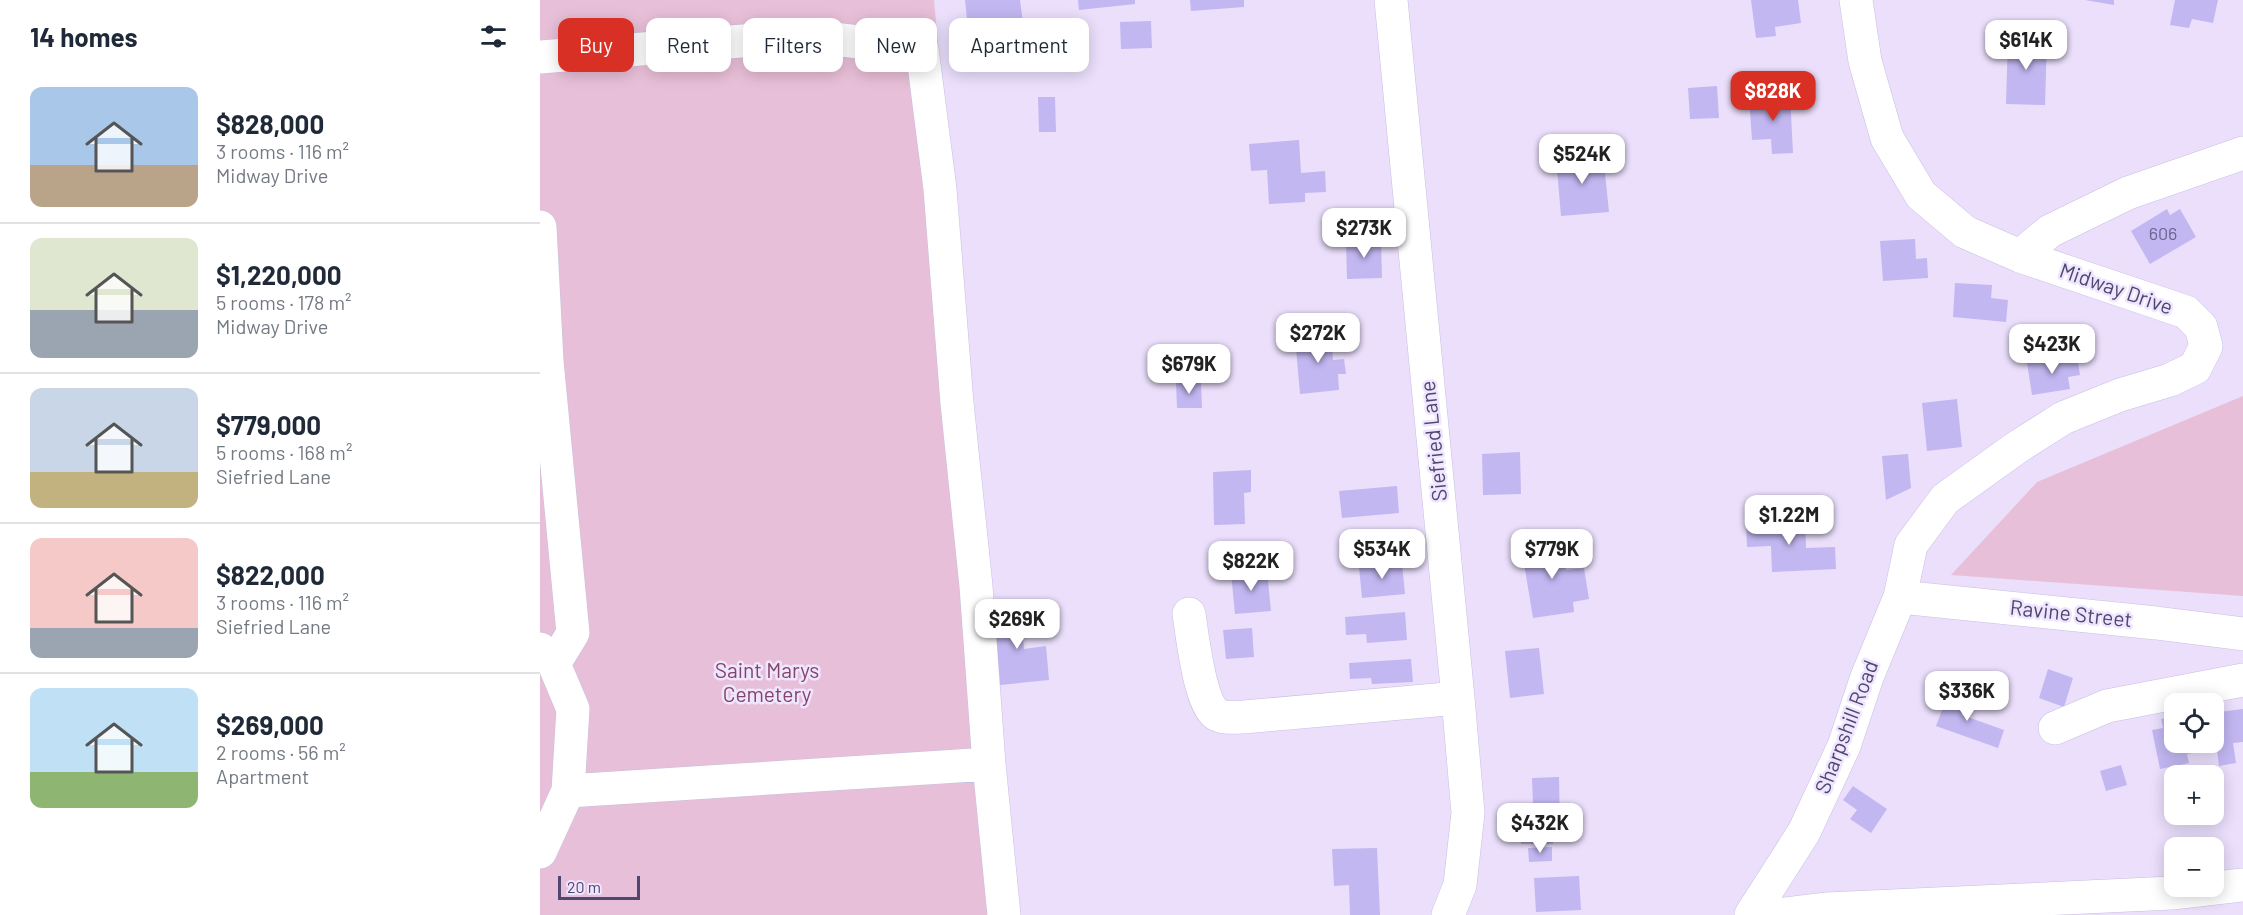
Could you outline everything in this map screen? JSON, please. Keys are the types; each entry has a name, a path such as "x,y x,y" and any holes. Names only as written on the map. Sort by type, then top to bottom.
{"street":[{"name":"Siefried Lane","path":"1391,0 1468,813 1460,885 1448,915"},
{"name":"Midway Drive","path":"1857,0 1865,61 1887,138 1921,195 1965,232 2019,256 2186,312 2201,327 2206,346 2195,368 2170,380 2120,395 2063,418 2016,448 1945,499 1911,545 1900,597"},
{"path":"540,57 806,36 922,49 940,189 1004,915"},
{"path":"2019,256 2050,231 2128,193 2243,153"},
{"path":"540,227 544,360 573,633 547,656 573,709 568,792 540,852"},
{"name":"Ravine Street","path":"1900,597 2156,622 2243,634"},
{"name":"Sharpshill Road","path":"1751,915 1804,832 1839,757 1867,677 1900,597"},
{"path":"1189,614 1196,666 1207,701 1212,711 1218,715 1244,717 1458,698"},
{"path":"2055,729 2107,706 2243,680"},
{"path":"568,792 989,764"},
{"path":"1776,915 1827,909 2172,893 2243,885"}],"green space":[{"name":"Saint Marys Cemetery","path":"540,0 934,0 936,18 855,18 855,72 937,72 937,33 1016,915 540,915"},
{"path":"2243,396 2243,596 1951,575 2037,482"}],"building":[{"path":"965,0 1020,0 1022,18 967,18"},
{"path":"1078,0 1135,0 1135,4 1079,10"},
{"path":"1190,0 1244,0 1244,7 1191,11"},
{"path":"1751,0 1798,0 1801,23 1775,27 1776,36 1756,38"},
{"path":"2085,0 2114,0 2114,5"},
{"path":"2175,0 2218,0 2213,23 2192,19 2189,28 2170,25"},
{"path":"1151,21 1152,48 1121,49 1120,22"},
{"path":"2008,37 2047,39 2045,105 2006,104"},
{"path":"1717,86 1719,118 1690,119 1688,88"},
{"path":"1790,95 1793,153 1772,154 1771,139 1752,140 1749,98"},
{"path":"1038,97 1055,97 1056,132 1039,132"},
{"path":"1299,140 1301,173 1325,171 1326,192 1305,193 1305,202 1269,204 1267,170 1251,171 1249,144"},
{"path":"1603,154 1609,212 1561,216 1556,158"},
{"path":"2167,209 2170,215 2180,209 2196,237 2150,264 2131,231"},
{"path":"1381,238 1382,278 1347,279 1346,240"},
{"path":"1915,239 1916,259 1927,258 1928,278 1883,281 1880,241"},
{"path":"1955,283 1992,285 1991,298 2008,300 2006,322 1953,317"},
{"path":"1331,333 1333,360 1344,359 1346,374 1338,374 1339,390 1300,394 1295,337"},
{"path":"2077,356 2080,375 2068,377 2070,389 2032,395 2027,363"},
{"path":"1176,383 1201,383 1202,408 1177,408"},
{"path":"1957,399 1962,447 1927,451 1922,403"},
{"path":"1520,452 1521,494 1483,495 1482,454"},
{"path":"1908,454 1911,488 1886,500 1882,456"},
{"path":"1251,470 1251,492 1244,493 1245,524 1214,525 1213,472"},
{"path":"1397,486 1399,513 1342,518 1339,491"},
{"path":"1805,519 1806,548 1835,547 1836,569 1772,572 1771,546 1747,547 1746,521"},
{"path":"1562,539 1566,570 1584,568 1589,599 1573,602 1574,612 1533,618 1521,545"},
{"path":"1402,563 1405,594 1362,598 1359,567"},
{"path":"1267,571 1271,611 1235,614 1231,573"},
{"path":"1020,606 1024,649 1046,646 1049,680 1000,685 992,609"},
{"path":"1405,612 1407,640 1367,643 1366,634 1346,635 1345,617"},
{"path":"1252,628 1254,657 1226,659 1223,630"},
{"path":"1539,648 1544,694 1510,698 1505,651"},
{"path":"1411,659 1413,682 1372,684 1371,678 1350,679 1349,663"},
{"path":"2048,669 2073,678 2064,707 2039,698"},
{"path":"1950,689 1969,696 1962,715 2004,730 1998,748 1936,726"},
{"path":"2243,709 2243,742 2233,743 2236,763 2219,765 2217,753 2224,753 2224,711"},
{"path":"2164,718 2164,753 2193,753 2187,754 2189,763 2164,765 2164,768 2160,769 2152,730 2163,728 2161,719"},
{"path":"2121,765 2127,785 2106,791 2100,771"},
{"path":"1559,777 1560,829 1552,829 1553,844 1521,844 1520,830 1534,830 1532,778"},
{"path":"1853,786 1887,809 1871,833 1850,819 1857,810 1843,800"},
{"path":"1552,847 1552,861 1529,862 1528,848"},
{"path":"1377,848 1380,915 1350,915 1349,885 1334,886 1332,849"},
{"path":"1579,876 1581,910 1536,912 1534,878"}]}
